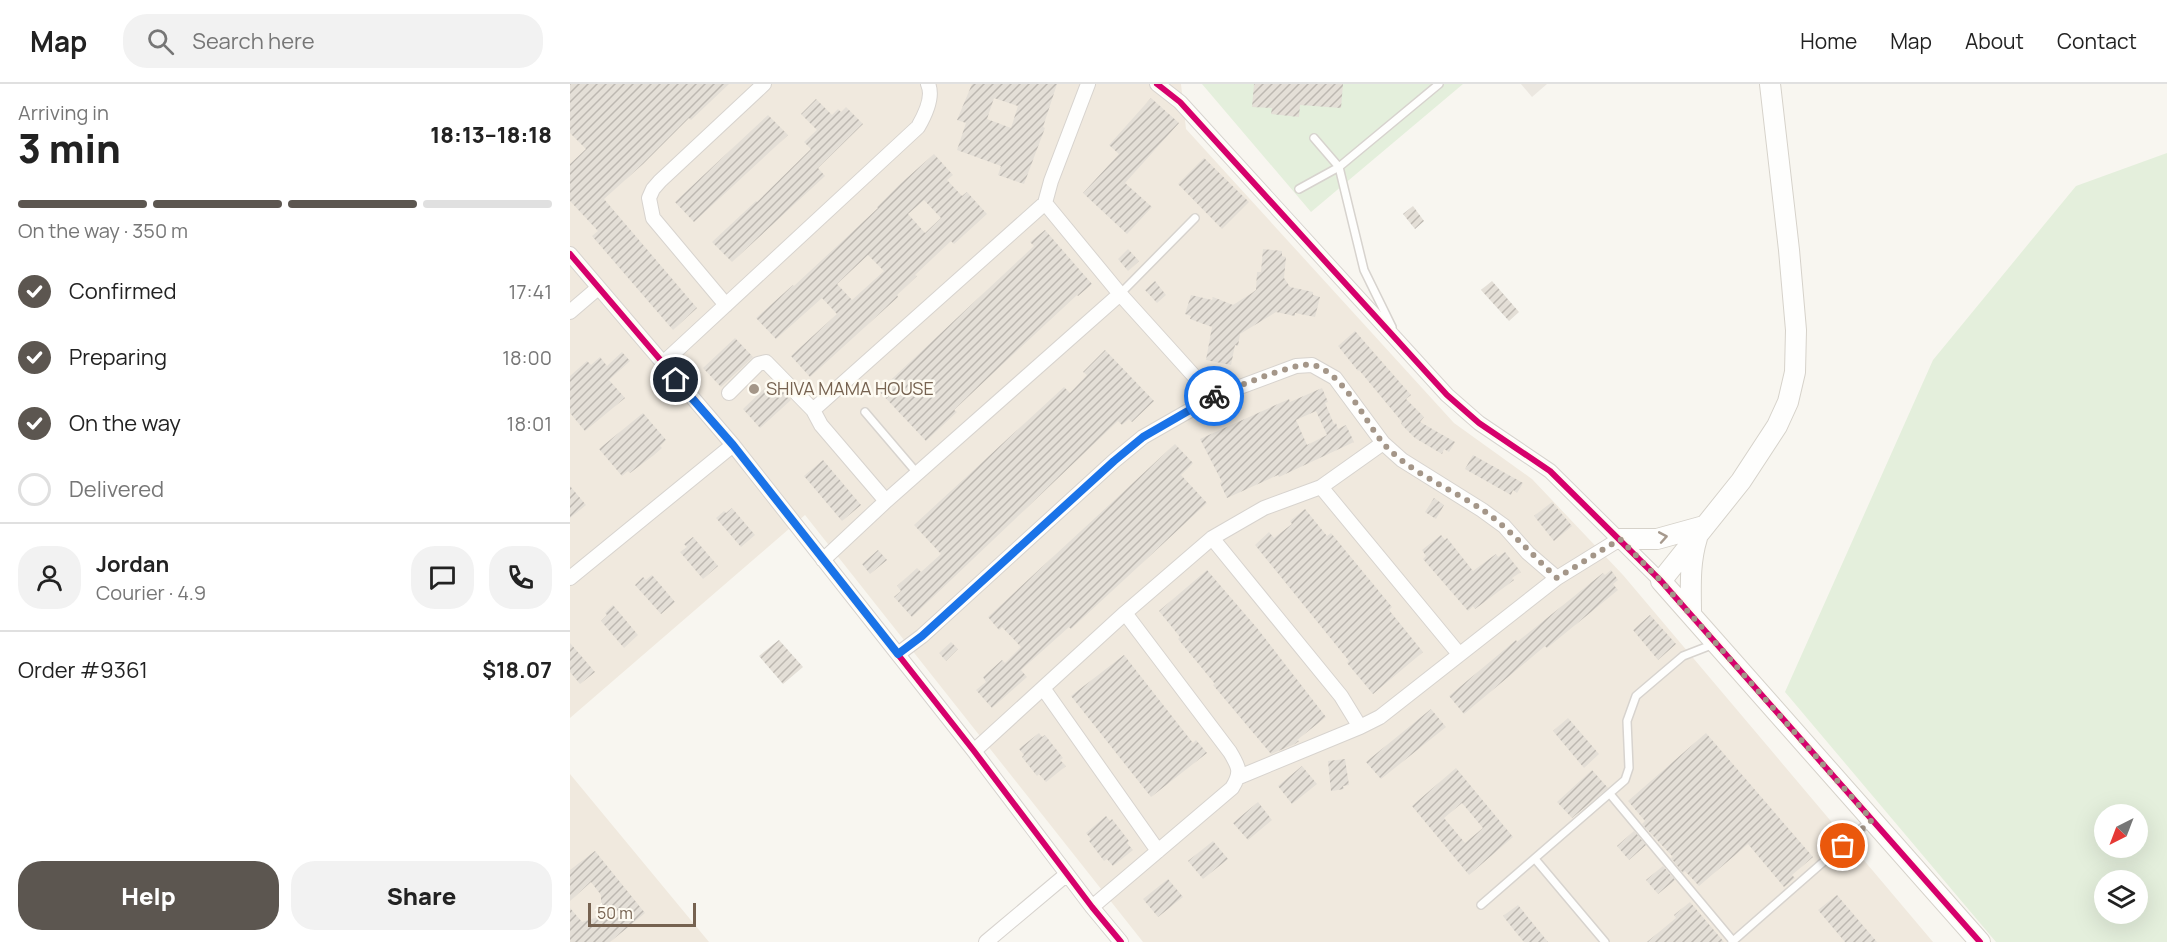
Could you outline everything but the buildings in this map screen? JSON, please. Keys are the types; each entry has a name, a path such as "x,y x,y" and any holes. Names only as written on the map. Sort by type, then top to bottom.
{"street":[{"path":"726,305 653,218 649,198 660,181 764,84"},
{"path":"662,364 918,127 923,119 931,92 928,84"},
{"path":"813,410 1045,203 1051,181 1088,84"},
{"path":"1157,84 1180,102 1401,347 1455,402 1479,423 1550,471 1661,581 1980,942"},
{"path":"1661,581 1741,481 1777,426 1788,402 1795,372 1796,330 1790,250 1770,84"},
{"path":"1045,203 1120,294 1214,397"},
{"path":"570,254 733,445 1121,942"},
{"path":"570,312 598,288"},
{"path":"823,560 886,501 1120,294"},
{"path":"729,393 758,364 765,362 813,410 821,425 886,501"},
{"path":"898,654 922,636 1143,437 1214,397 1296,366 1312,364 1335,378 1383,443 1402,460 1504,526 1528,553 1557,578"},
{"path":"974,751 1125,613 1212,538 1264,508 1321,487 1383,443"},
{"path":"570,578 733,445"},
{"path":"1321,487 1459,654"},
{"path":"1092,907 1232,788 1239,777 1380,717 1557,578 1620,539 1657,539 1702,528"},
{"path":"1691,615 1692,553 1702,528"},
{"path":"1212,538 1341,696 1360,727"},
{"path":"1125,613 1230,752 1238,765 1239,777"},
{"path":"1043,688 1158,851"},
{"path":"986,942 1067,874"}],"lane":[{"path":"1299,189 1339,167 1439,84"},
{"path":"1314,138 1339,167 1364,270 1401,347"},
{"path":"1120,294 1195,218"},
{"path":"866,412 918,473"},
{"path":"1481,905 1610,794 1628,774 1627,721 1636,696 1683,656 1716,643"},
{"path":"1610,794 1732,941 1872,820"},
{"path":"1535,859 1605,942"}],"shaded area":[{"path":"570,84 1181,84 1186,129 1454,423 1532,479 1623,575 1933,942 1143,942 805,515 570,718"},
{"path":"1521,84 1547,84 1532,97"},
{"path":"570,774 709,942 570,942"}],"green space":[{"path":"1202,84 1463,84 1311,212"},
{"path":"2167,153 2167,942 1996,942 1785,692 1933,360 2076,186"}],"cycle path":[{"path":"1157,84 1180,102 1447,395 1479,423 1550,471 1661,581 1980,942"},
{"path":"570,254 733,445 1121,942"}],"way so far":[{"path":"1214,396 1296,366 1312,364 1335,378 1383,443 1402,460 1504,526 1528,553 1557,578 1620,539 1661,581 1872,820 1843,846"}],"place":[{"name":"SHIVA MAMA HOUSE","path":"754,389"}],"route":[{"path":"676,380 733,445 898,654 922,636 1143,437 1214,396"}]}
